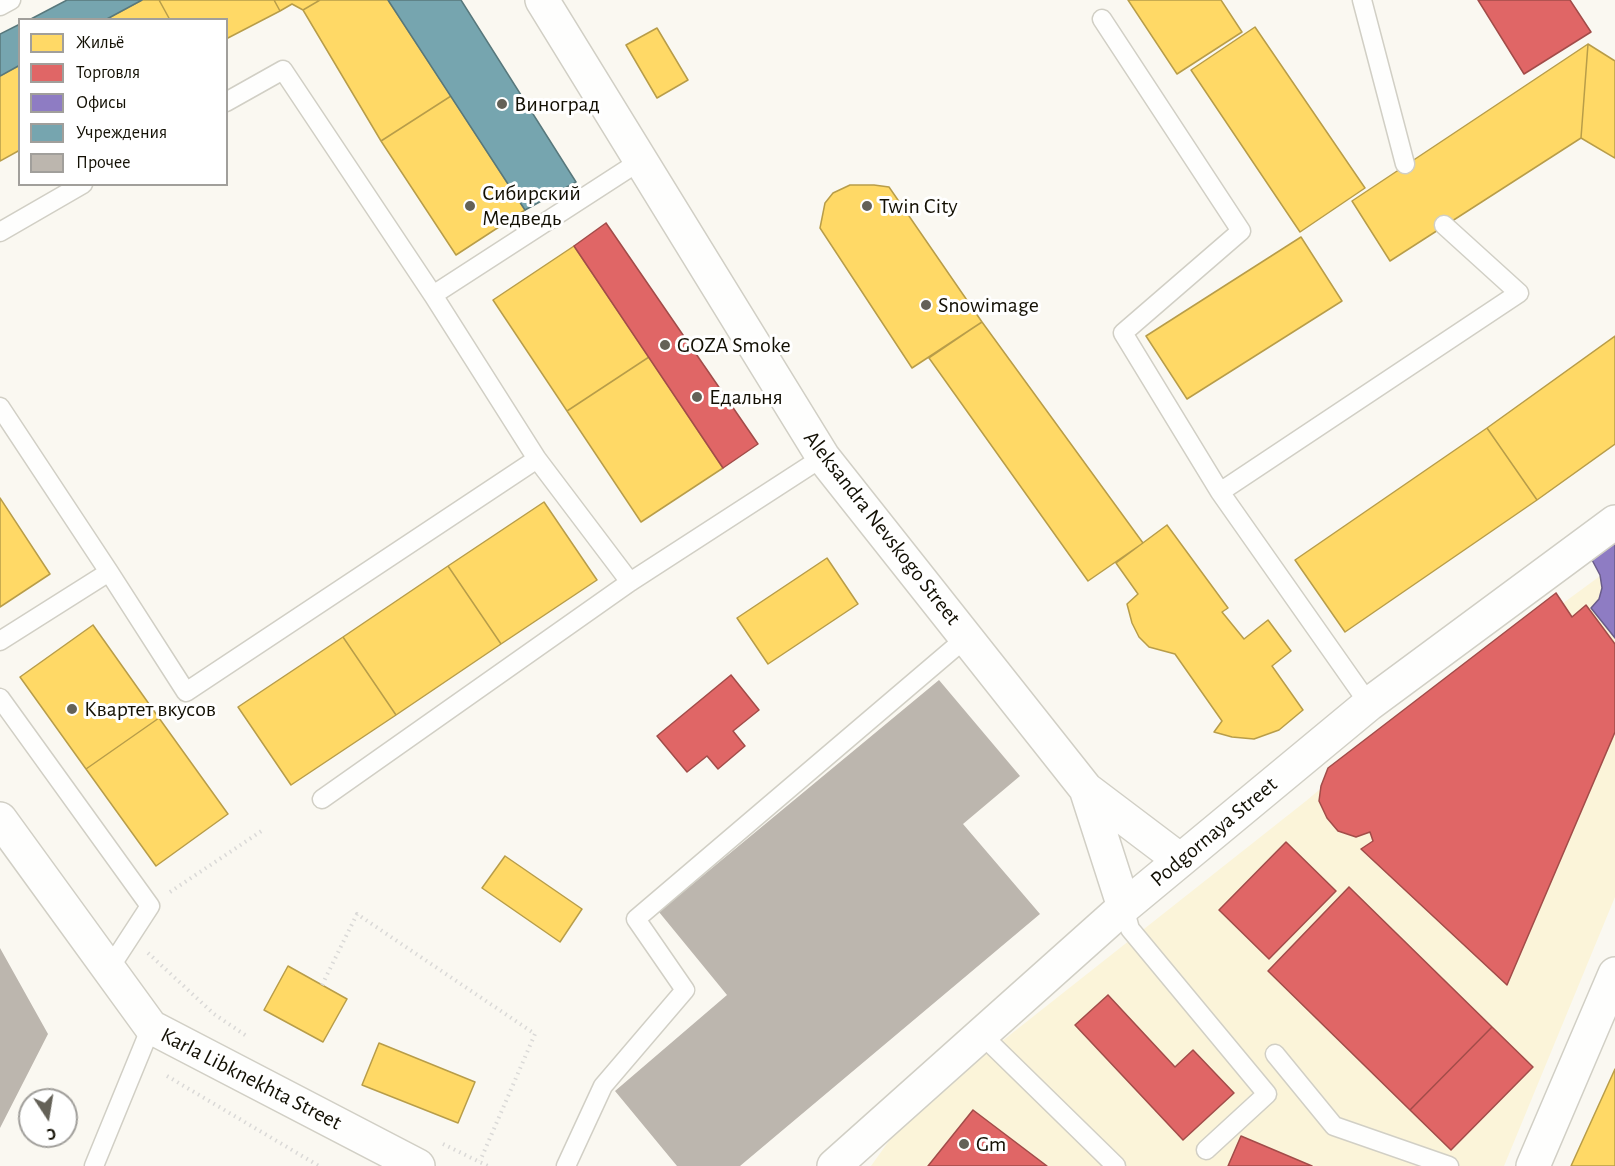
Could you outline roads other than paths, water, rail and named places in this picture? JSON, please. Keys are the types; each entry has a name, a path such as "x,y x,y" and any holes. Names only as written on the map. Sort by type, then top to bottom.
{"street":[{"name":"Aleksandra Nevskogo Street","path":"542,0 823,457 1086,789 1180,860"},
{"name":"Podgornaya Street","path":"834,1166 1124,907 1369,704 1615,522"},
{"path":"1086,789 1124,907"},
{"name":"Karla Libknekhta Street","path":"0,819 152,1027 428,1154"},
{"path":"1533,1166 1615,974"}],"lane":[{"path":"0,6 11,0"},
{"path":"1362,0 1405,164"},
{"path":"1102,19 1242,231 1123,333 1220,492 1369,704"},
{"path":"228,101 284,70 433,295 537,459 630,582"},
{"path":"433,295 640,161"},
{"path":"0,232 80,186"},
{"path":"1220,492 1520,293 1444,225"},
{"path":"0,407 186,692 537,459"},
{"path":"322,799 630,582 823,457"},
{"path":"0,641 109,572"},
{"path":"566,1166 603,1086 685,990 636,919 967,637"},
{"path":"0,698 150,906 109,969"},
{"path":"1124,907 1130,928 1267,1094 1206,1150"},
{"path":"94,1166 152,1027"},
{"path":"981,1034 1116,1166"},
{"path":"1275,1054 1334,1126 1449,1166"}],"place":[{"name":"Виноград","path":"502,104"},
{"name":"Сибирский Медведь","path":"470,206"},
{"name":"Twin Сity","path":"867,206"},
{"name":"Snowimage","path":"926,305"},
{"name":"GOZA Smoke","path":"665,345"},
{"name":"Едальня","path":"697,397"},
{"name":"Квартет вкусов","path":"72,709"},
{"name":"Gm","path":"964,1144"}]}
